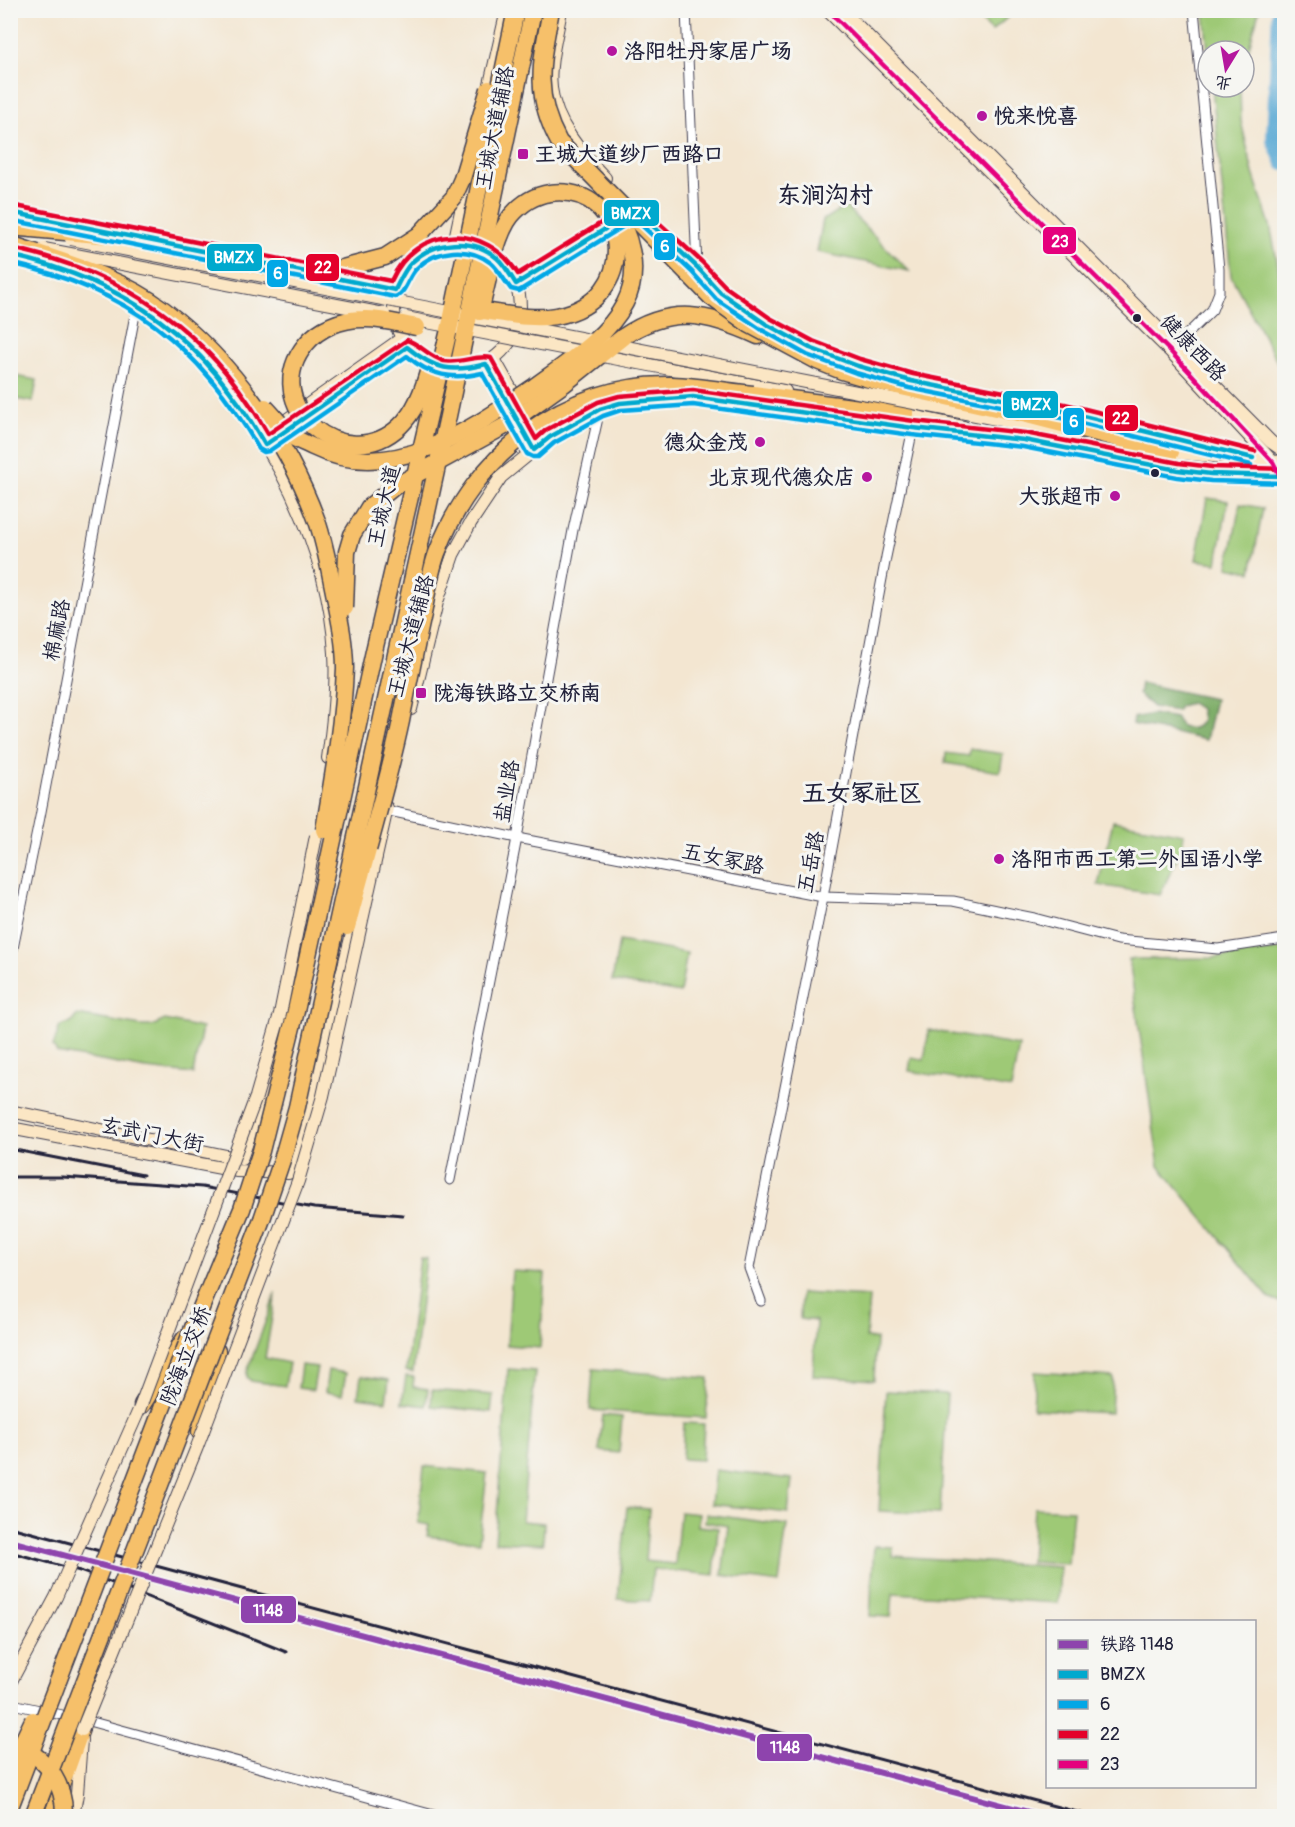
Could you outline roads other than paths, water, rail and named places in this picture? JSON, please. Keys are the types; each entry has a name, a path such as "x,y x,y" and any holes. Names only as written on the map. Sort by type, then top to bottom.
{"highway":[{"path":"10,227 109,236 271,269 331,271 385,257 419,235 454,197 462,179 515,10"},
{"path":"417,327 364,318 331,325 312,337 301,351 293,373 293,394 301,414 315,429 326,436 341,442 357,444 385,436 401,425 418,398 426,380 451,290 515,10"},
{"name":"王城大道","path":"296,1011 374,651 453,309 515,10"},
{"name":"王城大道","path":"342,899 448,416 533,10"},
{"path":"10,243 111,278 163,309 208,347 294,437 327,454 357,460 387,460 410,455 435,445 499,410 565,365 613,321 626,303 632,284 634,267 632,251 618,215 608,199 582,171 560,142 547,116 541,87 542,57 551,10"},
{"path":"560,142 711,297 750,325 817,361"},
{"path":"448,416 472,344 504,228 511,217 520,207 534,198 557,192 576,195 598,208 607,219 615,237 617,252 614,269 601,294 590,304 556,316 538,317 483,311"},
{"path":"280,1079 339,739 345,666 347,552 352,535 369,507 395,486 512,421 639,326 661,317 678,315 709,317 740,327 842,371 879,382 1027,415 1171,453"},
{"path":"208,347 250,398 287,455 316,521 326,551 338,608 345,666"},
{"path":"297,1107 390,774 436,555 460,504 489,465 545,419 585,400 626,389 671,385 753,394 910,421"},
{"name":"陇海立交桥","path":"33,1816 262,1219 282,1160 297,1107 342,899"},
{"name":"陇海立交桥","path":"10,1807 194,1325 242,1209 261,1151 296,1011"},
{"path":"197,1447 222,1323"},
{"path":"139,1410 194,1325"},
{"path":"10,1768 87,1608"},
{"path":"10,1743 40,1758 52,1772 64,1808 64,1816"}],"main road":[{"name":"王城大道辅路","path":"454,243 507,10"},
{"name":"王城大道辅路","path":"491,253 539,10"},
{"path":"561,10 551,68 551,88 556,107 573,142 636,210 697,267 721,293 766,324 810,348 858,366 911,381 1063,411 1170,439 1279,462"},
{"name":"健康西路","path":"826,10 1173,348 1271,442 1284,451"},
{"name":"健康西路","path":"842,10 1173,348 1279,462 1283,479"},
{"path":"516,284 636,210"},
{"path":"10,212 395,290"},
{"path":"10,227 1171,453 1279,462"},
{"path":"10,243 559,347 910,421 1024,440 1178,470 1283,479"},
{"path":"454,243 473,246 491,253 506,267 516,284 520,300 518,325 506,347 490,361 465,370 443,369 423,361 404,343 394,315 395,290 404,272 417,257 434,247 454,243"},
{"path":"10,255 80,275 137,304 198,351 227,386 285,477 312,538 326,592 335,653 335,683 329,747 316,836 280,1014 256,1097 139,1410 56,1598 10,1683"},
{"path":"303,284 483,311"},
{"path":"417,327 559,347"},
{"path":"263,442 404,343"},
{"path":"490,361 538,447"},
{"name":"王城大道辅路","path":"73,1816 82,1730 197,1447 298,1181 316,1123 437,602 453,555 471,522 501,477 538,447 600,409 620,403 693,397 910,421"},
{"name":"玄武门大街","path":"10,1111 241,1159 263,1098 277,1049 322,837 322,798"},
{"name":"玄武门大街","path":"10,1128 237,1171 288,1173 312,1093 372,854 387,811"},
{"path":"51,1816 82,1730"}],"street":[{"path":"686,10 697,267"},
{"path":"1173,348 1212,310 1219,292 1219,269 1194,10"},
{"name":"棉麻路","path":"10,963 40,817 137,304"},
{"name":"盐业路","path":"450,1180 517,838 573,530 600,409"},
{"name":"五岳路","path":"761,1302 749,1268 823,897 910,421"},
{"name":"五女冢路","path":"322,798 823,897 953,901 1034,918 1118,940 1218,949 1284,939"},
{"path":"10,1707 17,1705 85,1720 437,1816"}],"waterway":[{"path":"1280,10 1274,140 1284,163"}],"railway":[{"path":"10,1149 143,1175"},
{"path":"10,1177 63,1177 202,1187 314,1208 403,1215"},
{"path":"10,1527 1092,1816"},
{"path":"10,1552 80,1571 286,1652"}],"rail line":[{"name":"1148","path":"10,1541 1043,1816"}],"place":[{"name":"洛阳牡丹家居广场","path":"612,51"},
{"name":"悦来悦喜","path":"982,116"},
{"name":"王城大道纱厂西路口","path":"523,154"},
{"name":"德众金茂","path":"760,442"},
{"name":"北京现代德众店","path":"867,477"},
{"name":"大张超市","path":"1115,496"},
{"name":"陇海铁路立交桥南","path":"421,693"},
{"name":"洛阳市西工第二外国语小学","path":"999,859"}],"district":[{"name":"东涧沟村","path":"825,195"},
{"name":"五女冢社区","path":"862,793"}]}
